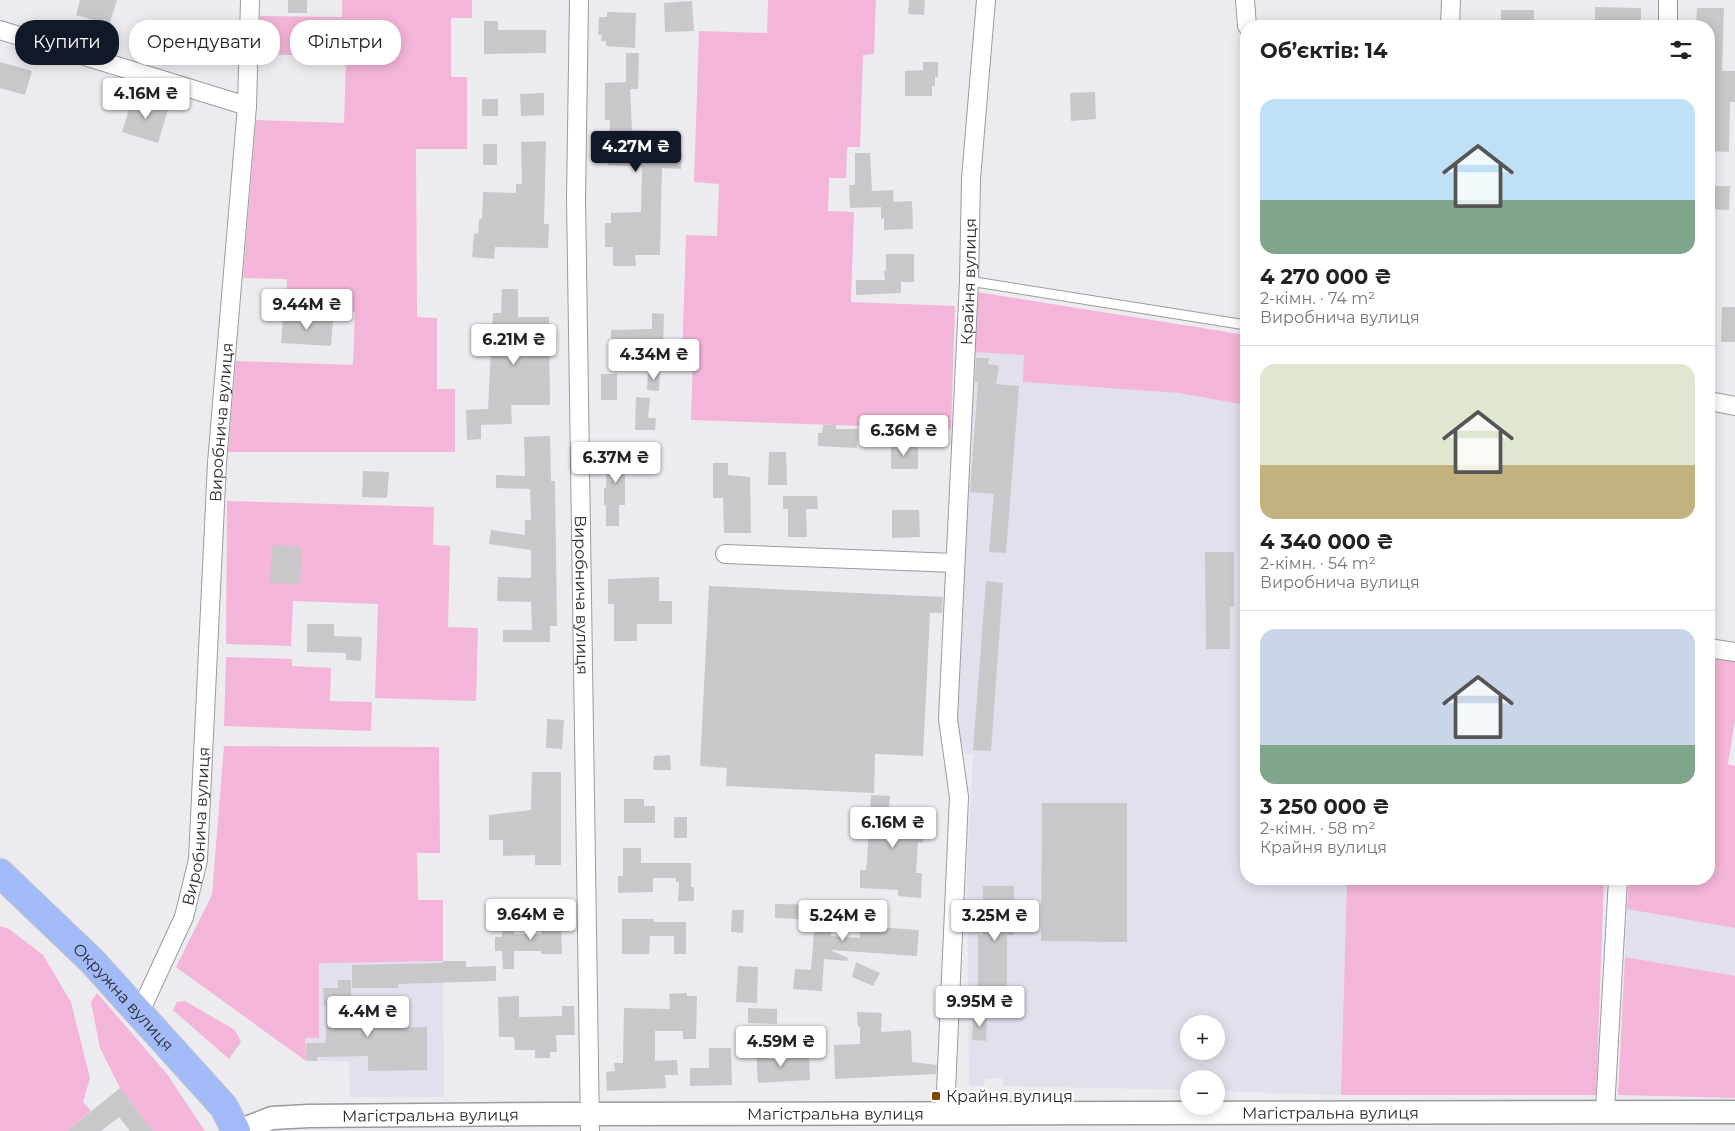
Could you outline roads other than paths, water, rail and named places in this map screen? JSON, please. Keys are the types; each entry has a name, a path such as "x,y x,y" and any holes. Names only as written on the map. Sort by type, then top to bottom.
{"main road":[{"name":"Окружна вулиця","path":"0,873 92,961 224,1107 237,1131"}],"street":[{"name":"Виробнича вулиця","path":"139,1014 184,917 198,860 217,463 246,106 250,0"},
{"name":"Виробнича вулиця","path":"579,0 576,198 590,1123"},
{"name":"Крайня вулиця","path":"945,1114 959,797 948,719 969,281 971,179 986,0"},
{"path":"1245,0 1247,20"},
{"path":"1450,0 1450,20"},
{"path":"1668,0 1668,20"},
{"path":"0,30 246,106"},
{"path":"1715,402 1735,406"},
{"path":"725,554 955,563"},
{"path":"1715,649 1735,652"},
{"path":"1605,1112 1618,885"},
{"name":"Магістральна вулиця","path":"237,1131 272,1118 590,1123 945,1114 1735,1112"}],"lane":[{"path":"969,281 1240,324"}],"place":[{"name":"Крайня вулиця","path":"936,1096"}]}
